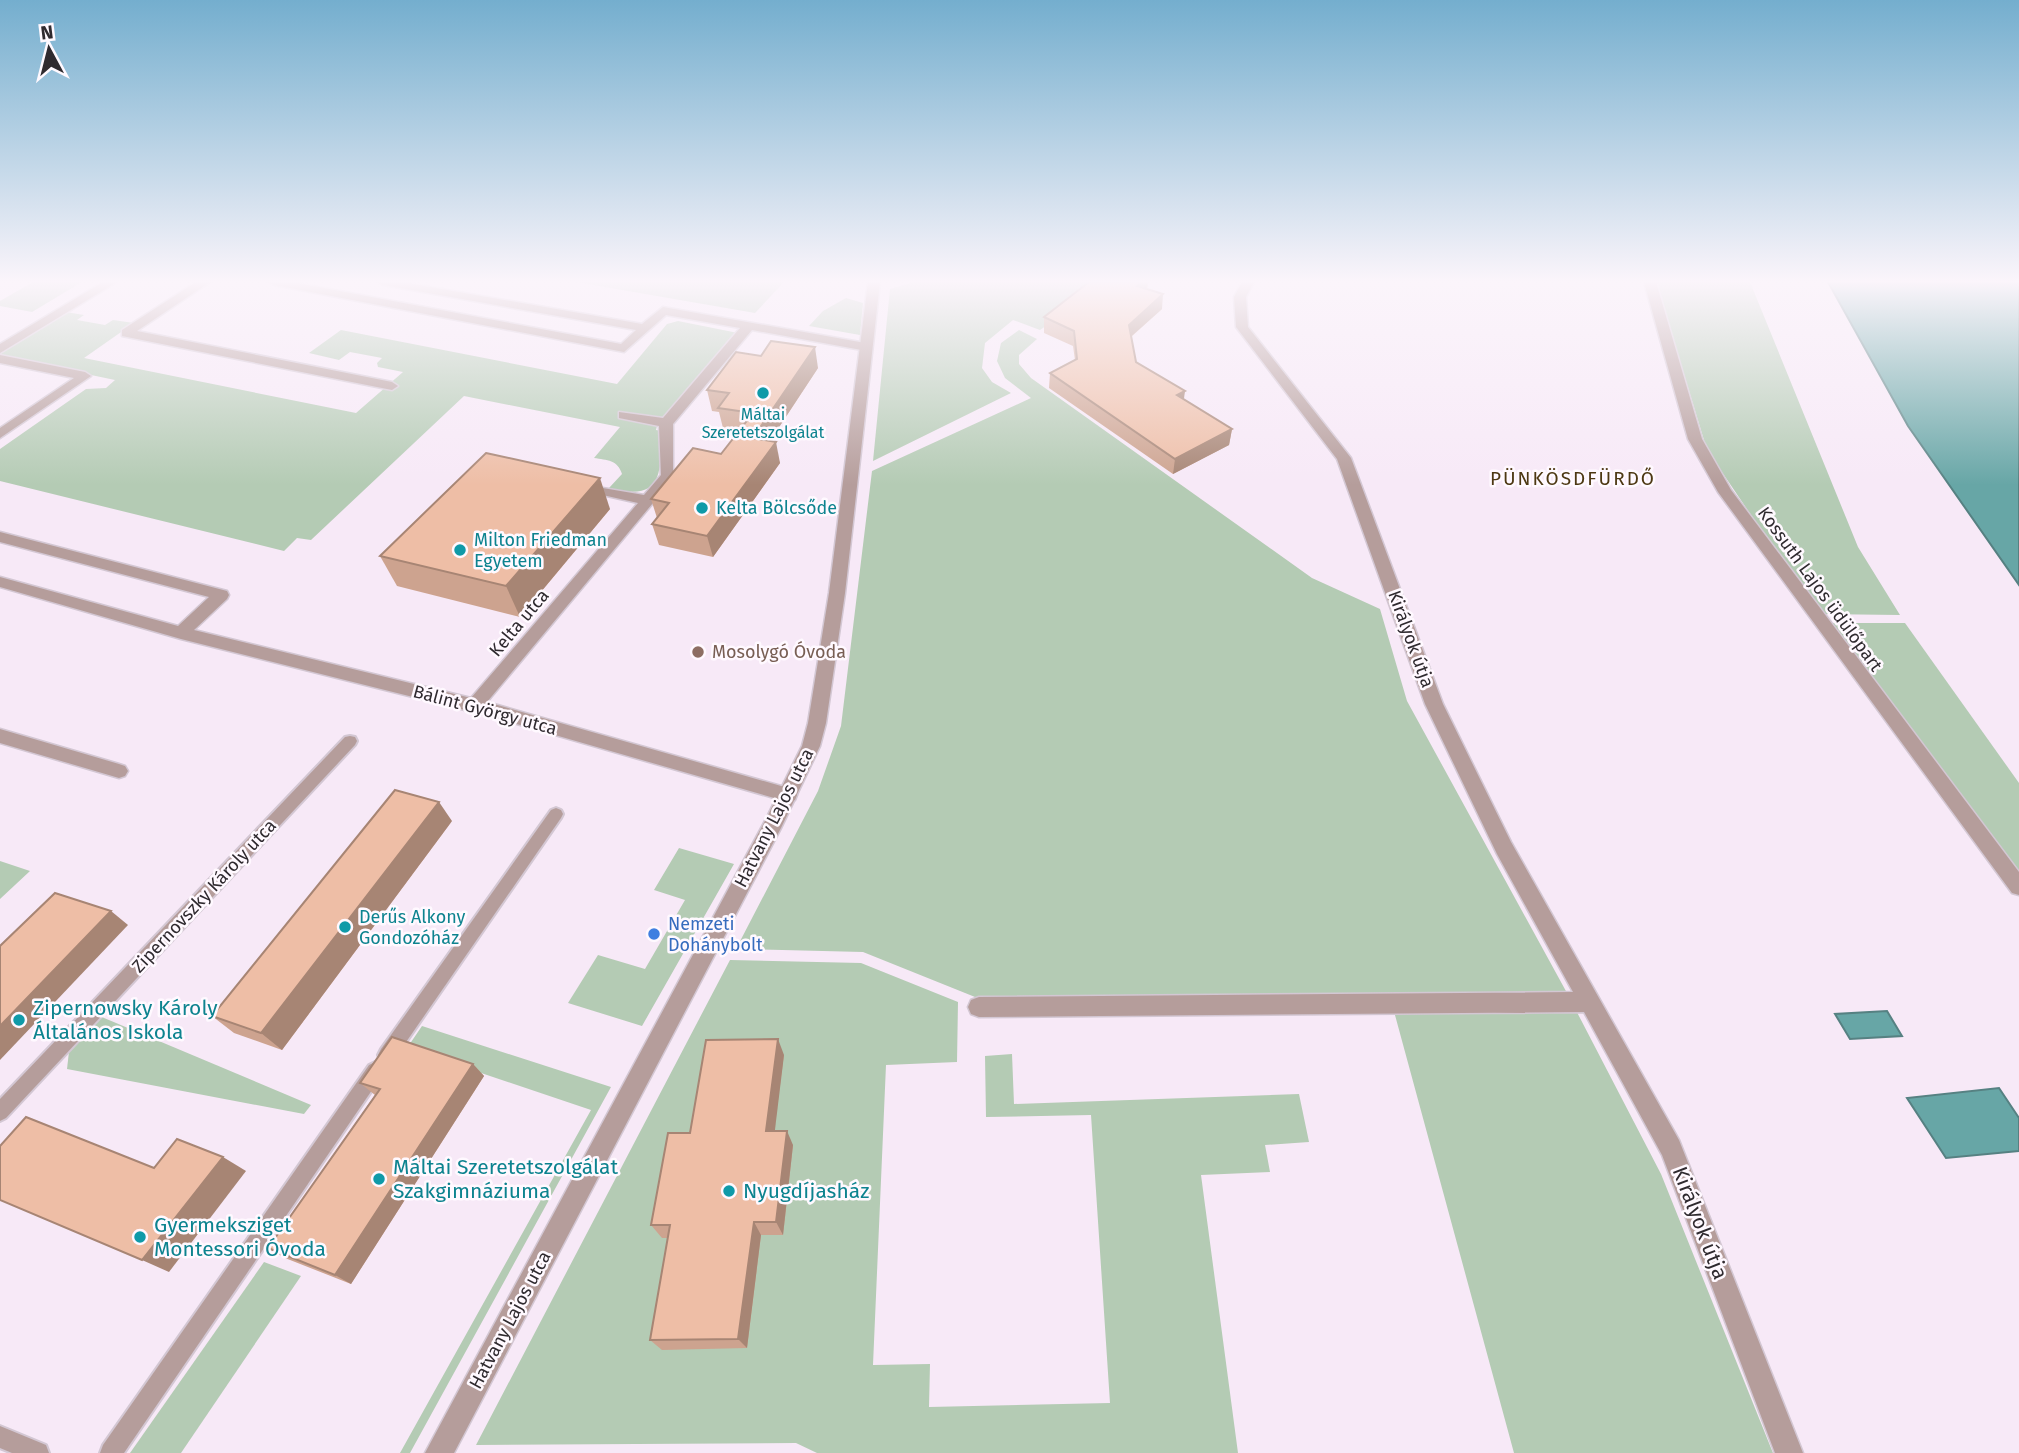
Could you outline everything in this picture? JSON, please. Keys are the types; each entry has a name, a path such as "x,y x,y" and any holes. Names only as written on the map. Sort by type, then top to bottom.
{"street":[{"path":"210,350 392,386"},
{"path":"624,415 666,423 729,350"},
{"name":"Hatvany Lajos utca","path":"439,1453 811,747 817,723 867,350"},
{"name":"Királyok útja","path":"1260,350 1344,458 1434,704 1504,848 1671,1149 1789,1453"},
{"name":"Kossuth Lajos üdülőpart","path":"1669,350 1688,420 1718,481 1815,618 2019,887"},
{"path":"0,359 85,376 0,434"},
{"name":"Kelta utca","path":"475,705 668,476 666,423"},
{"path":"590,488 646,500"},
{"path":"0,537 221,594 181,634"},
{"name":"Bálint György utca","path":"0,582 181,634 475,705 788,795"},
{"path":"0,736 119,771"},
{"name":"Zipernovszky Károly utca","path":"0,1112 350,741"},
{"path":"111,1453 556,814"},
{"path":"979,1007 1591,1002"},
{"path":"0,1437 38,1453"}],"shaded area":[{"path":"5,350 96,350 84,358 356,413 403,372 378,367 377,363 382,358 350,352 339,360 309,353 313,350 442,350 617,384 645,350 723,350 657,426 656,430 661,431 659,472 649,487 640,491 609,488 622,474 620,469 611,461 594,458 620,427 464,396 311,540 297,538 284,551 0,481 0,449 86,389 106,388 115,380 0,356"},
{"path":"884,350 984,350 982,368 992,382 1011,393 873,461"},
{"path":"999,350 1025,350 1019,355 1019,364 1031,378 1312,578 1380,609 1407,701 1567,993 1661,1174 1773,1453 1514,1453 1389,993 980,999 863,952 736,949 818,791 841,726 872,471 1031,398 1005,378 997,361"},
{"path":"1677,350 1778,350 1858,547 1900,615 1818,614 1707,450"},
{"path":"1866,350 2019,350 2019,585 1908,426"},
{"path":"1826,623 1905,623 2019,783 2019,879"},
{"path":"679,848 734,864 642,1026 568,1003 598,955 645,969 685,900 654,890"},
{"path":"0,861 30,871 0,899"},
{"path":"730,960 861,963 958,1002 957,1062 886,1065 873,1365 930,1364 929,1407 1110,1403 1091,1115 986,1117 985,1056 1012,1054 1014,1104 1299,1094 1309,1142 1265,1145 1270,1172 1201,1175 1238,1453 817,1453 796,1443 476,1445"},
{"path":"1887,1011 1902,1036 1850,1039 1835,1014"},
{"path":"97,1015 311,1105 304,1114 67,1069 70,1043"},
{"path":"422,1026 611,1087 410,1453 400,1453 591,1110 407,1048"},
{"path":"1999,1088 2019,1118 2019,1151 1946,1158 1907,1098"},
{"path":"264,1262 301,1276 181,1453 130,1453"}],"building":[{"path":"765,350 813,350 753,438 776,442 707,536 652,524 669,503 651,499 693,448 721,454 753,413 718,408 729,393 707,390 736,352 761,356"},
{"path":"1076,350 1134,350 1136,362 1185,391 1177,395 1232,429 1175,459 1050,373 1077,359"},
{"path":"486,453 600,478 506,586 380,556"},
{"path":"395,790 439,802 261,1033 212,1016"},
{"path":"55,893 111,911 0,1026 0,946"},
{"name":"Máltai Szeretetszolgálat Szakgimnáziuma","path":"392,1037 473,1064 335,1275 268,1248 380,1089 360,1083"},
{"name":"Nyugdíjasház","path":"778,1039 766,1131 787,1131 776,1222 754,1222 738,1339 650,1340 670,1225 651,1225 668,1133 690,1133 706,1040"},
{"name":"Gyermeksziget Montessori Óvoda","path":"26,1117 154,1168 177,1139 223,1157 142,1260 0,1200 0,1146"}],"place":[{"name":"Máltai Szeretetszolgálat","path":"763,393"},
{"name":"Kelta Bölcsőde","path":"702,508"},
{"name":"Milton Friedman Egyetem","path":"460,550"},
{"name":"Mosolygó Óvoda","path":"698,652"},
{"name":"Derűs Alkony Gondozóház","path":"345,927"},
{"name":"Nemzeti Dohánybolt","path":"654,934"},
{"name":"Zipernowsky Károly Általános Iskola","path":"19,1020"},
{"name":"Máltai Szeretetszolgálat Szakgimnáziuma","path":"379,1179"},
{"name":"Nyugdíjasház","path":"729,1191"},
{"name":"Gyermeksziget Montessori Óvoda","path":"140,1237"}],"district":[{"name":"PÜNKÖSDFÜRDŐ","path":"1573,478"}]}
